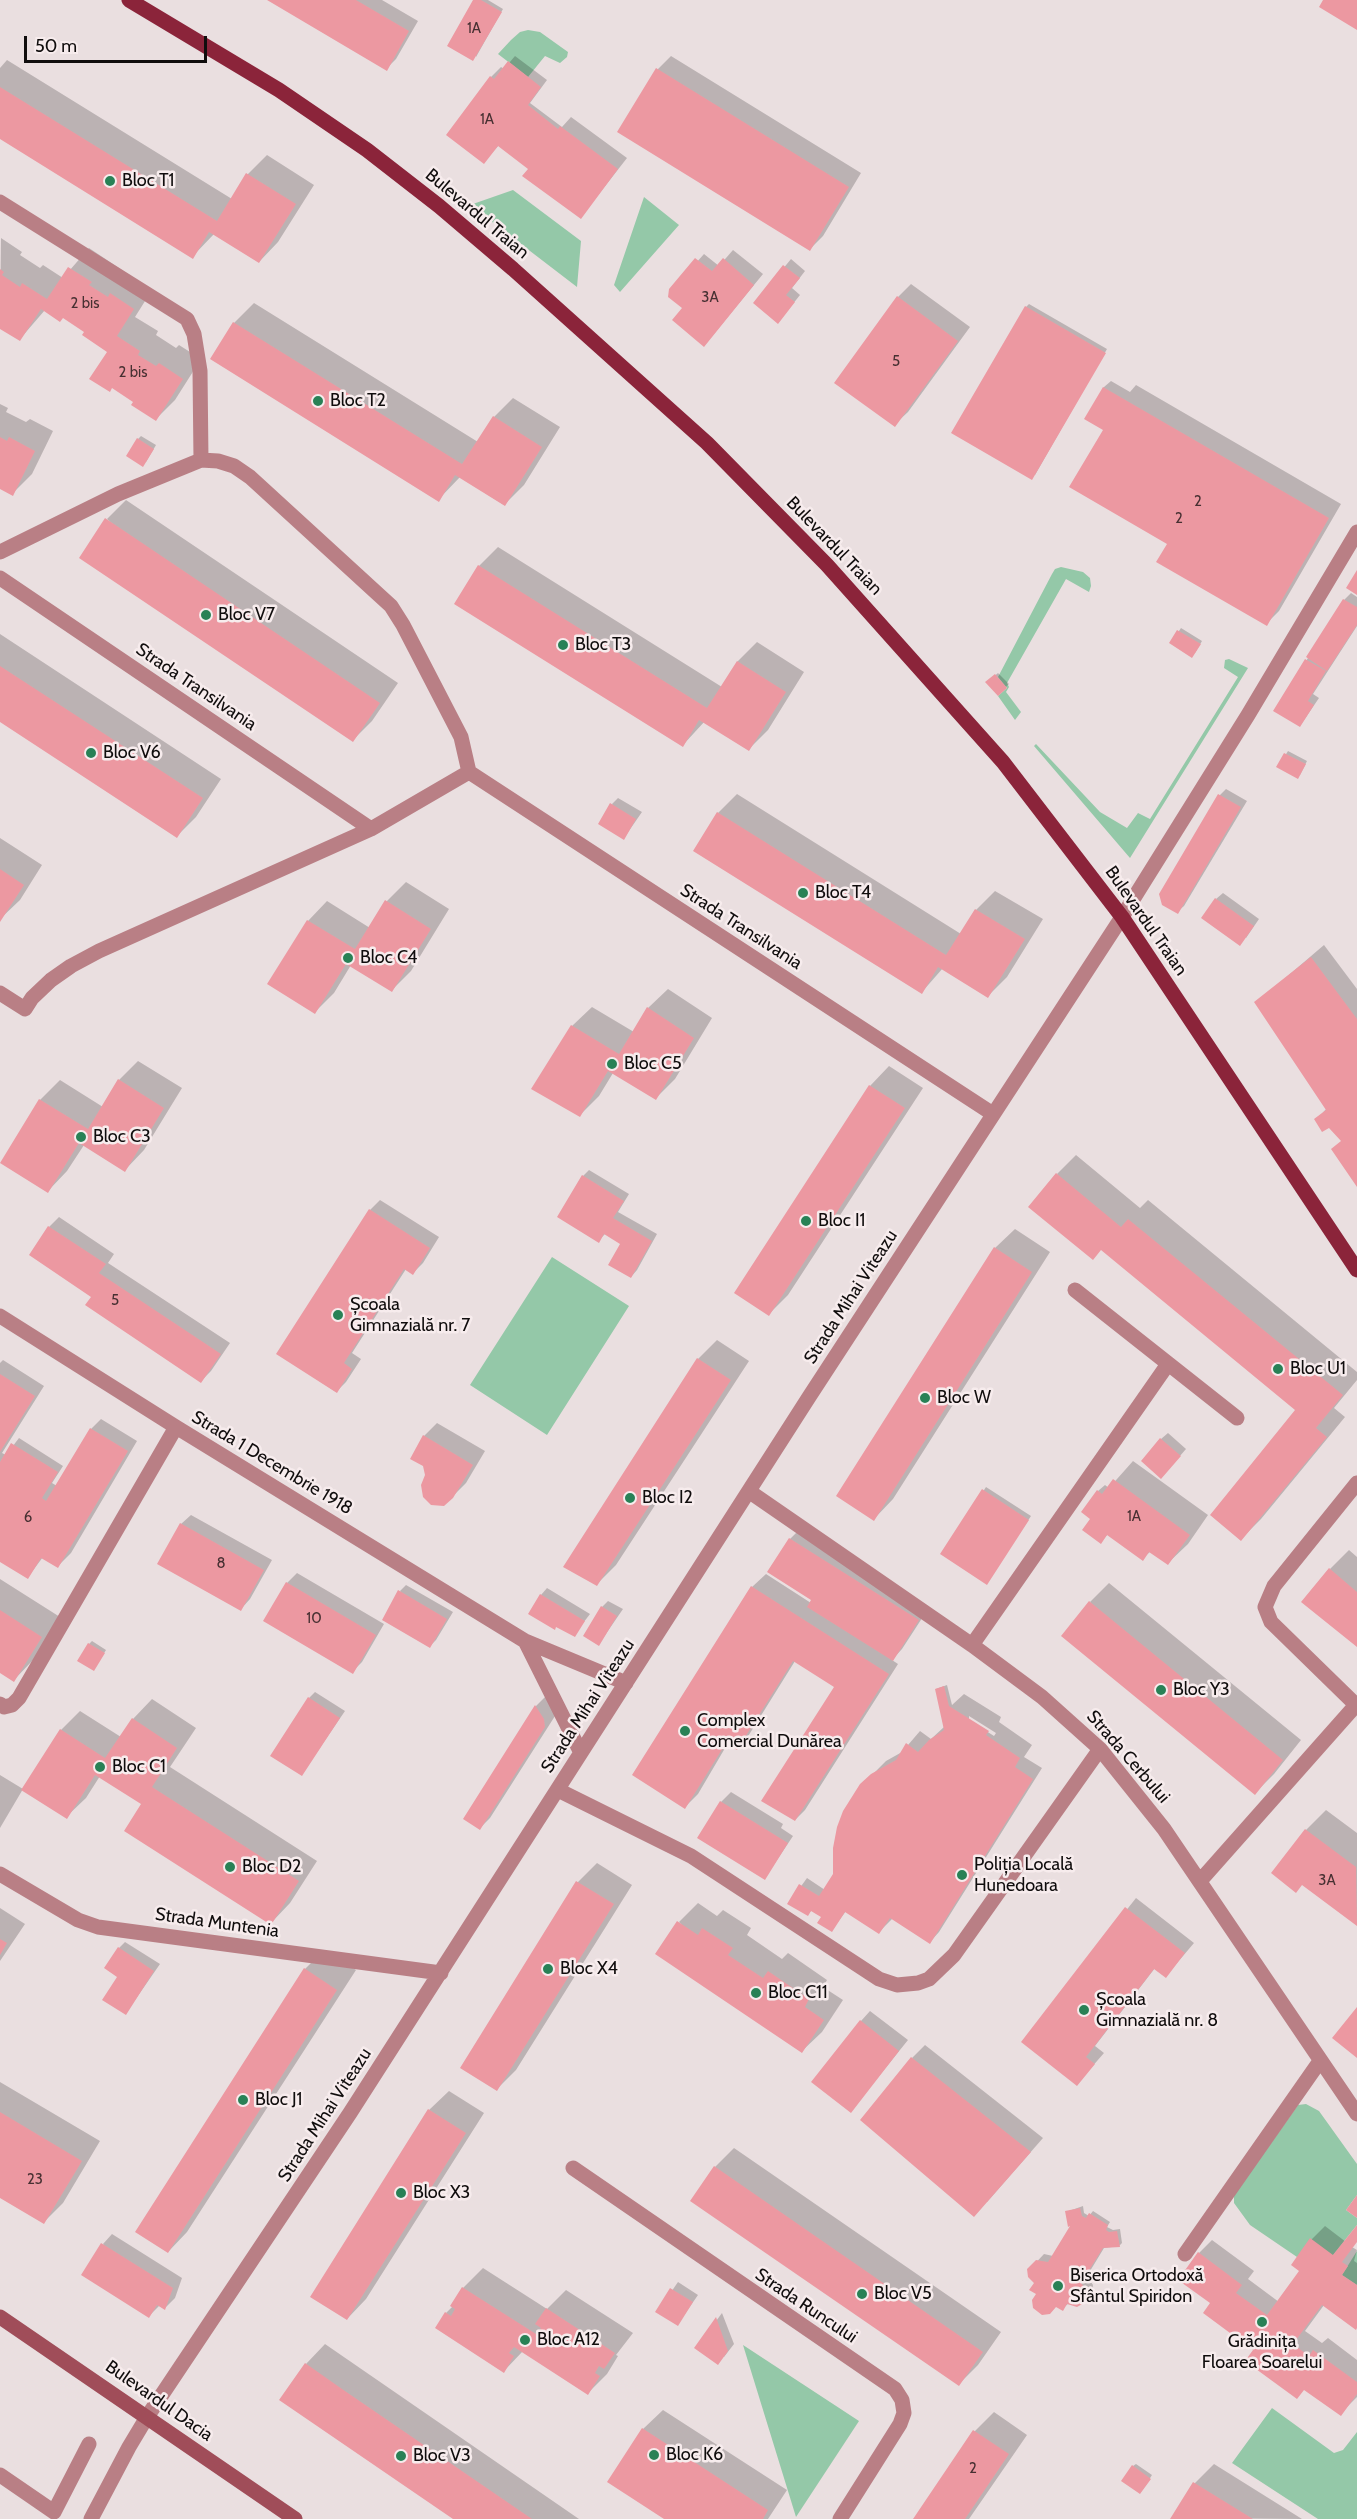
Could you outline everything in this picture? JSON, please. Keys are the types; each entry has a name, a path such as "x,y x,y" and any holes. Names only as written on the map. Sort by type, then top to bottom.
{"main road":[{"name":"Bulevardul Traian","path":"129,0 279,90 367,150 513,268 707,443 847,586 980,735 1122,917 1357,1270"},
{"name":"Bulevardul Dacia","path":"0,2317 295,2519"}],"street":[{"path":"0,202 187,319 194,334 200,371 201,460"},
{"path":"0,552 118,494 201,460 218,461 234,466 250,477 391,606 404,625 461,738 469,772 371,830 99,951 51,980 32,998 25,1009 0,993"},
{"name":"Strada Mihai Viteazu","path":"91,2519 147,2417 324,2153 441,1973 1122,917 1248,715 1357,532"},
{"name":"Strada Transilvania","path":"0,578 371,830"},
{"name":"Strada Transilvania","path":"469,772 993,1114"},
{"path":"1075,1290 1237,1418"},
{"name":"Strada 1 Decembrie 1918","path":"0,1316 525,1641 626,1683"},
{"path":"972,1645 1168,1364"},
{"path":"0,1704 4,1707 12,1705 19,1698 176,1427"},
{"path":"1200,1881 1357,1705 1271,1622 1265,1607 1274,1586 1357,1483"},
{"name":"Strada Cerbului","path":"750,1492 972,1645 1042,1697 1100,1749 1164,1829 1357,2114"},
{"path":"525,1641 581,1753"},
{"path":"558,1790 691,1856 879,1979 897,1985 918,1983 929,1978 954,1955 1100,1749"},
{"name":"Strada Muntenia","path":"0,1874 78,1920 98,1927 441,1973"},
{"path":"1185,2254 1320,2061"},
{"name":"Strada Runcului","path":"573,2168 896,2389 902,2400 904,2413 900,2424 840,2519"},
{"path":"0,2475 54,2511 89,2444"}],"green space":[{"path":"528,30 540,32 568,52 567,57 560,63 545,56 528,77 498,54 520,32"},
{"path":"513,190 581,241 577,287 470,205"},
{"path":"644,197 679,225 620,292 614,285"},
{"path":"1061,567 1083,572 1090,578 1091,586 1089,592 1066,579 1007,683 1009,687 1006,692 1021,712 1015,720 998,696 1007,688 998,677 1052,574 1055,569"},
{"path":"1229,659 1248,668 1130,858 1034,746 1036,744 1100,812 1127,828 1138,813 1150,819 1238,677 1224,668 1225,660"},
{"path":"552,1257 629,1306 547,1435 470,1385"},
{"path":"1306,2104 1319,2111 1357,2164 1357,2195 1346,2210 1357,2218 1357,2225 1333,2255 1297,2257 1250,2225 1234,2203 1234,2195 1298,2105"},
{"path":"1357,2251 1357,2285 1342,2275"},
{"path":"743,2345 859,2421 796,2517"},
{"path":"1272,2408 1334,2453 1343,2450 1357,2432 1357,2519 1318,2519 1232,2463"}],"building":[{"path":"267,0 356,0 409,31 387,71"},
{"path":"473,0 481,0 502,12 473,61 447,46"},
{"path":"1323,0 1357,0 1357,30 1319,7"},
{"path":"508,61 541,87 528,105 558,129 560,126 618,169 581,219 522,176 528,169 498,146 484,164 446,135 490,76 494,79"},
{"path":"656,68 849,187 810,251 617,132"},
{"name":"Bloc T1","path":"0,87 217,221 246,173 296,204 259,263 209,232 193,259 0,139"},
{"path":"695,258 712,271 723,258 754,285 704,347 672,320 682,308 668,297 669,289"},
{"path":"783,265 800,278 786,295 795,302 778,324 753,303"},
{"path":"68,267 92,282 89,285 108,297 110,293 134,309 117,336 140,351 138,355 156,366 159,363 183,379 156,421 131,405 133,402 112,388 110,392 89,379 107,352 82,335 84,332 63,318 60,322 41,309 20,341 0,329 0,269 4,272 2,275 20,287 22,283 47,299"},
{"path":"897,296 958,341 895,427 834,383"},
{"path":"1025,306 1106,353 1032,480 951,433"},
{"name":"Bloc T2","path":"233,322 462,464 493,416 542,447 505,506 455,475 439,502 210,359"},
{"path":"1103,387 1329,518 1267,626 1156,562 1167,544 1069,487 1103,430 1084,419"},
{"path":"0,437 7,441 9,437 35,451 13,496 0,489"},
{"path":"137,438 154,449 143,467 126,456"},
{"name":"Bloc V7","path":"105,518 380,703 353,742 79,558"},
{"name":"Bloc T3","path":"478,565 707,708 737,661 786,692 749,751 699,720 683,747 454,604"},
{"path":"1357,570 1357,595 1346,588"},
{"path":"1343,599 1357,607 1357,625 1327,671 1306,657"},
{"path":"1177,630 1201,644 1192,658 1169,643"},
{"path":"1305,659 1326,671 1308,701 1314,705 1300,727 1273,711"},
{"name":"Bloc V6","path":"0,666 203,798 177,838 0,722"},
{"path":"995,674 1007,688 998,696 985,682"},
{"path":"1284,753 1306,764 1298,779 1276,767"},
{"path":"1218,794 1241,807 1178,914 1162,905 1159,894"},
{"path":"610,803 636,819 624,840 598,824"},
{"name":"Bloc T4","path":"717,812 946,955 975,909 1025,939 988,998 938,967 922,994 693,851"},
{"path":"0,869 24,885 0,922"},
{"path":"1215,898 1254,926 1240,946 1201,918"},
{"name":"Bloc C4","path":"385,900 431,929 392,992 346,964 315,1014 267,984 307,920 355,949"},
{"path":"1311,957 1357,1019 1357,1187 1331,1149 1341,1141 1329,1128 1322,1132 1314,1119 1326,1110 1254,1002"},
{"name":"Bloc C5","path":"647,1007 694,1038 656,1100 608,1071 580,1117 531,1089 571,1025 619,1054"},
{"name":"Bloc C3","path":"118,1079 164,1108 125,1172 79,1143 48,1193 0,1163 39,1099 88,1129"},
{"name":"Bloc I1","path":"869,1085 905,1108 769,1316 734,1293"},
{"name":"Bloc U1","path":"1056,1173 1121,1227 1128,1219 1343,1395 1316,1428 1327,1437 1241,1541 1210,1515 1295,1410 1101,1250 1093,1260 1028,1207"},
{"path":"582,1175 624,1201 613,1218 652,1241 631,1278 608,1265 620,1244 604,1234 599,1243 557,1217"},
{"name":"Școala Gimnazială nr. 7","path":"369,1209 430,1248 413,1275 404,1269 344,1363 352,1369 337,1393 276,1354"},
{"path":"48,1226 106,1264 99,1273 221,1354 201,1383 85,1305 91,1297 29,1255"},
{"name":"Bloc W","path":"994,1247 1032,1272 874,1521 836,1496"},
{"name":"Bloc I2","path":"697,1358 731,1380 597,1586 563,1567"},
{"path":"0,1374 35,1396 0,1452"},
{"path":"90,1428 128,1451 58,1568 41,1558 28,1579 0,1562 0,1462 11,1443 58,1472 42,1498 46,1501"},
{"path":"423,1435 473,1465 453,1498 444,1506 431,1505 423,1497 421,1485 425,1475 423,1466 410,1459"},
{"path":"1160,1438 1181,1456 1161,1479 1141,1461"},
{"path":"1113,1479 1190,1535 1168,1565 1149,1552 1143,1561 1107,1535 1101,1544 1082,1530 1090,1519 1081,1512 1097,1490 1102,1494"},
{"path":"982,1489 1029,1520 987,1585 940,1554"},
{"path":"180,1523 264,1570 241,1611 157,1564"},
{"path":"789,1538 919,1620 893,1661 807,1607 811,1600 767,1572"},
{"path":"1329,1568 1357,1592 1357,1647 1301,1602"},
{"path":"286,1582 376,1635 353,1674 263,1621"},
{"path":"751,1586 889,1674 795,1821 761,1801 834,1687 793,1661 737,1750 726,1743 685,1809 632,1775"},
{"path":"398,1590 447,1619 430,1648 382,1620"},
{"path":"540,1594 585,1621 575,1637 556,1627 555,1630 528,1614"},
{"name":"Bloc Y3","path":"1089,1601 1283,1760 1255,1795 1061,1636"},
{"path":"601,1606 617,1616 599,1646 583,1636"},
{"path":"0,1610 42,1637 14,1682 0,1673"},
{"path":"88,1643 105,1653 94,1671 77,1661"},
{"path":"944,1686 949,1706 989,1731 986,1735 1020,1758 1015,1767 1033,1779 930,1944 890,1918 879,1934 845,1912 832,1932 817,1923 821,1917 811,1911 808,1916 787,1904 799,1884 819,1896 833,1874 833,1848 837,1827 843,1811 860,1784 871,1774 896,1760 906,1743 918,1752 929,1740 944,1730 935,1689"},
{"path":"308,1697 340,1718 302,1776 270,1756"},
{"path":"535,1705 544,1719 545,1727 480,1830 463,1819"},
{"path":"132,1718 177,1748 152,1787 299,1881 271,1925 124,1831 141,1804 95,1775 67,1819 21,1790 60,1729 105,1758"},
{"path":"720,1801 788,1843 765,1880 697,1838"},
{"path":"1305,1829 1356,1867 1357,1926 1302,1885 1296,1893 1271,1873"},
{"name":"Bloc X4","path":"576,1881 614,1904 497,2091 460,2068"},
{"name":"Școala Gimnazială nr. 8","path":"1125,1907 1185,1953 1166,1978 1154,1969 1086,2057 1095,2064 1077,2086 1021,2042"},
{"name":"Bloc C11","path":"677,1921 698,1935 702,1928 733,1948 728,1955 763,1978 768,1971 809,1999 805,2007 824,2020 802,2053 655,1954"},
{"path":"0,1939 7,1943 0,1955"},
{"path":"118,1947 154,1971 126,2015 102,2000 117,1977 104,1968"},
{"name":"Bloc J1","path":"304,1968 337,1990 168,2253 135,2232"},
{"path":"1357,2007 1357,2058 1332,2038"},
{"path":"860,2020 899,2051 851,2113 811,2082"},
{"path":"911,2057 1031,2152 974,2217 860,2120"},
{"name":"Bloc X3","path":"428,2109 466,2133 347,2320 310,2297"},
{"path":"0,2112 82,2161 44,2224 0,2198"},
{"name":"Bloc V5","path":"714,2166 983,2352 959,2386 690,2201"},
{"path":"1357,2195 1357,2218 1346,2210"},
{"path":"1080,2208 1082,2216 1086,2218 1089,2213 1108,2225 1106,2230 1109,2232 1117,2231 1120,2247 1103,2248 1081,2283 1088,2292 1084,2303 1077,2307 1067,2304 1063,2311 1056,2307 1050,2314 1042,2315 1033,2308 1032,2300 1036,2294 1029,2290 1034,2283 1028,2277 1027,2269 1036,2260 1048,2262 1070,2226 1068,2227 1065,2211"},
{"name":"Grădinița Floarea Soarelui","path":"1357,2225 1357,2242 1342,2262 1348,2266 1342,2275 1357,2285 1356,2330 1322,2305 1293,2344 1309,2356 1313,2350 1357,2382 1357,2394 1341,2416 1304,2390 1297,2399 1245,2361 1253,2350 1203,2313 1210,2303 1178,2280 1198,2252 1242,2285 1236,2293 1267,2315 1299,2271 1291,2265 1310,2238 1333,2255"},
{"path":"101,2243 173,2288 165,2310 157,2305 149,2318 81,2275"},
{"name":"Bloc A12","path":"462,2287 536,2334 541,2328 535,2324 546,2308 615,2353 604,2369 599,2366 595,2373 600,2376 588,2395 514,2347 509,2353 514,2356 504,2373 435,2328 445,2312 451,2316 455,2309 450,2306"},
{"path":"670,2288 693,2302 678,2326 655,2312"},
{"path":"716,2317 728,2351 718,2365 694,2348"},
{"name":"Bloc V3","path":"305,2363 532,2519 453,2519 279,2400"},
{"name":"Bloc K6","path":"642,2428 768,2510 763,2519 664,2519 607,2482"},
{"path":"973,2430 1009,2454 965,2519 913,2519"},
{"path":"1132,2465 1151,2479 1140,2494 1121,2481"},
{"path":"1193,2482 1253,2519 1170,2519"}],"place":[{"name":"Bloc T1","path":"110,181"},
{"name":"Bloc T2","path":"318,401"},
{"name":"Bloc V7","path":"206,615"},
{"name":"Bloc T3","path":"563,645"},
{"name":"Bloc V6","path":"91,753"},
{"name":"Bloc T4","path":"803,893"},
{"name":"Bloc C4","path":"348,958"},
{"name":"Bloc C5","path":"612,1064"},
{"name":"Bloc C3","path":"81,1137"},
{"name":"Bloc I1","path":"806,1221"},
{"name":"Școala Gimnazială nr. 7","path":"338,1315"},
{"name":"Bloc U1","path":"1278,1369"},
{"name":"Bloc W","path":"925,1398"},
{"name":"Bloc I2","path":"630,1498"},
{"name":"Bloc Y3","path":"1161,1690"},
{"name":"Complex Comercial Dunărea","path":"685,1731"},
{"name":"Bloc C1","path":"100,1767"},
{"name":"Bloc D2","path":"230,1867"},
{"name":"Poliția Locală Hunedoara","path":"962,1875"},
{"name":"Bloc X4","path":"548,1969"},
{"name":"Bloc C11","path":"756,1993"},
{"name":"Școala Gimnazială nr. 8","path":"1084,2010"},
{"name":"Bloc J1","path":"243,2100"},
{"name":"Bloc X3","path":"401,2193"},
{"name":"Biserica Ortodoxă Sfântul Spiridon","path":"1058,2286"},
{"name":"Bloc V5","path":"862,2294"},
{"name":"Grădinița Floarea Soarelui","path":"1262,2322"},
{"name":"Bloc A12","path":"525,2340"},
{"name":"Bloc K6","path":"654,2455"},
{"name":"Bloc V3","path":"401,2456"}]}
